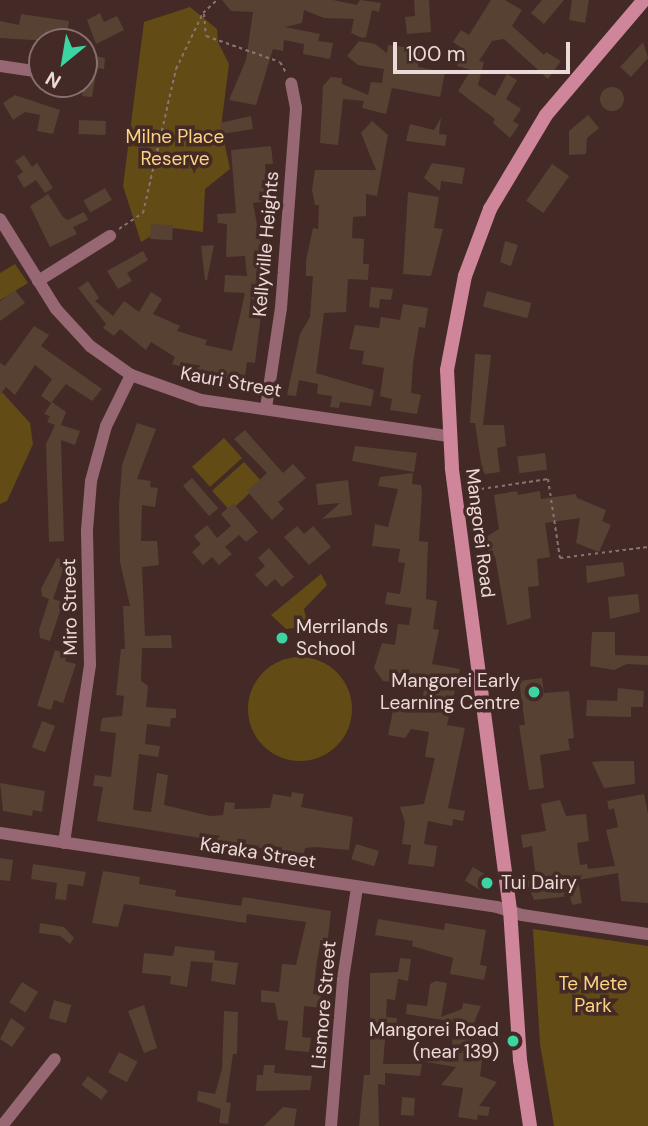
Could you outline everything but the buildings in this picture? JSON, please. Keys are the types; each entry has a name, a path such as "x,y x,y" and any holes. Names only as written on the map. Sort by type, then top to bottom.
{"main road":[{"name":"Mangorei Road","path":"530,1126 520,1059 510,910 448,436 445,389 450,343 465,276 490,209 559,97 644,0"}],"street":[{"path":"0,66 28,70"},
{"name":"Kellyville Heights","path":"266,408 281,308 296,108 291,83"},
{"name":"Kauri Street","path":"0,219 56,309 90,346 131,375 191,398 448,436"},
{"path":"38,281 110,236"},
{"name":"Miro Street","path":"64,843 90,665 87,530 91,481 106,426 131,375"},
{"name":"Karaka Street","path":"0,833 510,910 648,934"},
{"name":"Lismore Street","path":"331,1126 343,979 357,888"},
{"path":"2,1126 54,1059"}],"path":[{"path":"110,236 144,213 176,69 203,13 217,0"},
{"path":"203,13 206,36 280,62 291,83"},
{"path":"455,492 548,479 560,558 648,547"}],"green space":[{"name":"Milne Place Reserve","path":"190,7 217,29 218,42 229,64 221,127 230,169 205,189 203,232 166,227 141,242 123,186 144,22"},
{"path":"15,264 28,283 0,300 0,273"},
{"path":"0,390 30,423 33,444 7,501 0,504"},
{"path":"224,438 242,458 210,487 192,467"},
{"path":"244,462 262,482 230,511 212,491"},
{"path":"321,574 327,585 304,609 306,618 322,624 318,633 302,627 286,629 271,615"},
{"path":"300,657 320,661 337,672 348,689 352,709 348,729 337,746 320,757 300,761 280,757 263,746 252,729 248,709 252,689 263,672 280,661"},
{"name":"Te Mete Park","path":"533,929 648,946 648,1126 554,1126 540,1044"}],"place":[{"name":"Merrilands School","path":"282,638"},
{"name":"Mangorei Early Learning Centre","path":"534,692"},
{"name":"Tui Dairy","path":"487,883"},
{"name":"Mangorei Road (near 139)","path":"513,1041"}]}
